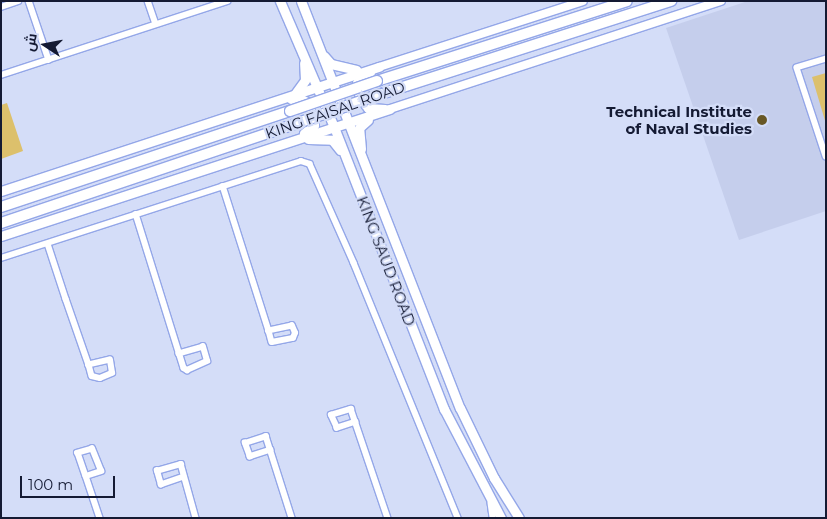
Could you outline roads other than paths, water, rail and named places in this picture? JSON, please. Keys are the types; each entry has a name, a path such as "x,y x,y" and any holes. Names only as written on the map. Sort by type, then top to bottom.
{"highway":[{"name":"KING FAISAL ROAD","path":"1,207 377,81 627,1"},
{"name":"KING FAISAL ROAD","path":"1,224 382,94 671,1"}],"main road":[{"name":"KING SAUD ROAD","path":"280,1 334,127 444,409 491,503 501,518"},
{"path":"1,191 282,100 317,85 583,1"},
{"path":"1,236 721,1"},
{"name":"KING SAUD ROAD","path":"302,2 346,123 460,408 494,478 519,518"},
{"path":"318,49 331,64 344,70 378,67"},
{"path":"295,94 305,80 303,52"},
{"path":"378,67 361,78 357,83 359,92 368,108 390,109"},
{"path":"282,100 299,98 307,102 314,120 311,129 291,140"},
{"path":"365,169 359,137 361,124 390,109"},
{"path":"291,140 320,138 332,140 352,172"}],"street":[{"path":"1,7 18,1"},
{"path":"29,1 49,60"},
{"path":"148,1 156,24"},
{"path":"1,75 227,1"},
{"path":"826,59 797,68 826,156"},
{"path":"1,258 301,161 310,164 458,518"},
{"path":"223,186 269,331"},
{"path":"136,214 180,354 187,370 207,361 203,347 180,354"},
{"path":"48,244 89,365"},
{"path":"356,422 388,518"},
{"path":"270,450 250,457 245,443 266,436 292,518"},
{"path":"86,476 101,471 92,449 78,453 100,518"},
{"path":"184,478 161,485 157,472 181,464 196,518"},
{"path":"491,503 493,518"}],"place":[{"name":"Technical Institute of Naval Studies","path":"762,120"}]}
